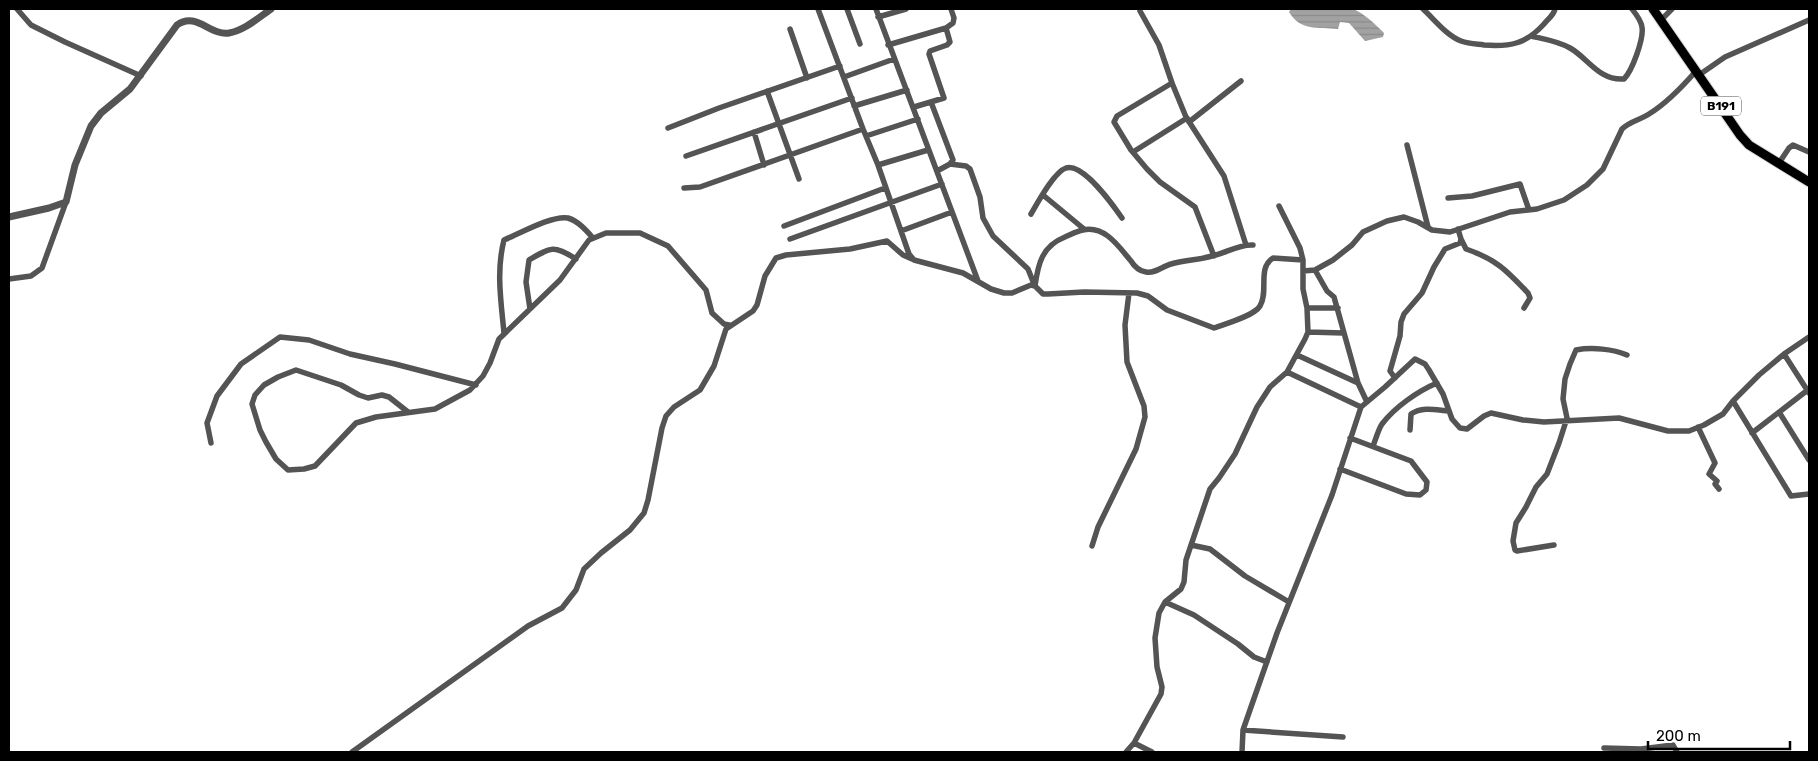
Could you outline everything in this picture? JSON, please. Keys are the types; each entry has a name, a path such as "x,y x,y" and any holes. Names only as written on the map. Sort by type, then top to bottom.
{"main road":[{"name":"B191","path":"1653,9 1740,135 1749,144 1809,182"}],"street":[{"path":"17,9 31,25 64,42 141,76"},
{"path":"9,279 31,276 42,268 66,202 75,165 91,126 101,113 130,89 177,25 182,21 194,20 213,30 226,33 240,30 271,9"},
{"path":"818,9 878,165 909,254 914,260"},
{"path":"847,9 860,44"},
{"path":"876,9 978,281"},
{"path":"878,17 906,9"},
{"path":"888,45 946,28 953,24 954,18 951,9"},
{"path":"1423,9 1448,34 1462,42 1481,45 1513,45 1531,36 1555,9"},
{"path":"1531,36 1571,48 1594,69 1613,78 1624,79 1628,75 1640,42 1642,27 1639,18 1632,9"},
{"path":"1660,21 1672,9"},
{"path":"1035,286 1037,270 1048,247 1055,241 1084,229 1100,231 1111,237 1135,267 1146,272 1156,271 1170,264 1214,256 1250,245 1224,176 1188,120 1172,83 1159,45 1140,11"},
{"path":"1303,271 1315,270 1333,260 1352,245 1364,232 1387,221 1404,218 1432,230 1450,232 1510,212 1536,209 1564,200 1587,185 1603,169 1626,125 1650,114 1698,73 1724,57 1809,20"},
{"path":"914,107 944,98 929,54 947,46 950,42 946,28"},
{"path":"790,29 807,78"},
{"path":"844,76 894,59"},
{"path":"668,128 766,91 840,66"},
{"path":"1133,152 1188,120 1241,81"},
{"path":"1172,83 1117,116 1114,122 1133,152 1160,182 1195,207 1214,256"},
{"path":"854,106 907,90"},
{"path":"766,91 799,179"},
{"path":"686,156 852,98"},
{"path":"931,102 953,160 950,164 937,171"},
{"path":"866,136 918,119"},
{"path":"684,188 700,187 863,129"},
{"path":"754,132 764,165"},
{"path":"1407,145 1428,227"},
{"path":"1779,163 1793,145 1809,152"},
{"path":"878,165 928,150"},
{"path":"950,164 966,166 970,170 980,196 982,218 993,236 1028,269 1035,286 1044,294 1136,293 1148,296 1167,310 1214,328 1244,317 1260,306 1264,295 1265,268 1271,259 1303,260"},
{"path":"1031,214 1056,176 1065,168 1073,167 1085,174 1122,218"},
{"path":"790,239 942,184"},
{"path":"1448,198 1472,196 1520,184 1529,210"},
{"path":"784,226 885,188"},
{"path":"1043,195 1084,229"},
{"path":"9,216 49,208 66,202"},
{"path":"1126,752 1134,743 1161,694 1162,687 1157,666 1155,638 1159,614 1165,602 1181,589 1184,582 1186,560 1210,489 1235,454 1257,407 1270,387 1287,372 1308,332 1303,260 1300,248 1279,206"},
{"path":"901,231 952,212"},
{"path":"504,333 499,281 500,256 504,240 560,218 568,218 578,223 592,238"},
{"path":"1458,229 1466,249 1497,262 1528,293 1530,298 1524,308"},
{"path":"408,412 390,397 382,395 368,398 341,385 296,370 264,385 255,395 252,404 260,430 276,459 288,470 315,466 356,423 376,416 408,412 435,408 470,390 476,385 490,363 499,339 504,333 560,280 589,240 614,232 640,234 668,246 706,290 712,313 724,324 729,325"},
{"path":"1396,378 1390,371 1404,314 1422,293 1434,267 1446,249 1460,243 1461,239"},
{"path":"352,752 528,626 562,608 576,590 584,568 630,530 644,513 666,416 674,407 700,390 714,366 723,334 729,325 753,311 757,305 765,276 776,258 786,255 850,249 887,241 909,259 962,273 992,289 1004,293 1012,293 1031,285 1035,286"},
{"path":"530,309 526,282 530,260 548,249 557,248 576,259"},
{"path":"1315,270 1327,291 1334,297 1358,383 1367,402"},
{"path":"1092,546 1098,527 1136,449 1145,417 1144,406 1128,362 1125,325 1129,292"},
{"path":"1307,308 1338,308"},
{"path":"1308,332 1343,333"},
{"path":"211,443 207,423 217,396 241,364 280,337 308,340 350,354 476,385"},
{"path":"1242,752 1243,730 1266,662 1332,495 1361,407 1396,378 1415,359 1425,364 1443,394 1452,419 1460,428 1467,429 1491,413 1523,420 1565,422 1619,418 1668,431 1689,431 1723,414 1733,400 1759,375 1784,354 1809,337"},
{"path":"1554,545 1518,551 1515,550 1513,541 1516,523 1536,487 1547,474 1559,443 1567,418 1564,399 1565,379 1570,364 1576,350 1618,351 1627,355"},
{"path":"1752,432 1809,391 1784,354"},
{"path":"1297,355 1358,383"},
{"path":"1287,372 1361,407"},
{"path":"1373,446 1382,424 1387,419 1423,389 1437,383"},
{"path":"1733,400 1791,496 1809,494"},
{"path":"1410,430 1411,414 1417,410 1422,408 1449,411"},
{"path":"1779,412 1809,460"},
{"path":"1698,428 1715,463 1709,474 1717,481 1715,484 1719,489"},
{"path":"1340,469 1406,494 1420,495 1426,490 1427,482 1411,461 1350,438"},
{"path":"1191,545 1210,549 1245,576 1289,602"},
{"path":"1165,602 1194,615 1254,657 1266,662"},
{"path":"1243,730 1343,737"},
{"path":"1134,743 1152,752"},
{"path":"1604,748 1641,749 1673,746 1677,752"}],"shaded area":[{"path":"1291,9 1353,9 1366,16 1377,26 1384,33 1383,37 1365,41 1349,23 1340,22 1338,29 1310,27 1293,18 1289,12"}]}
